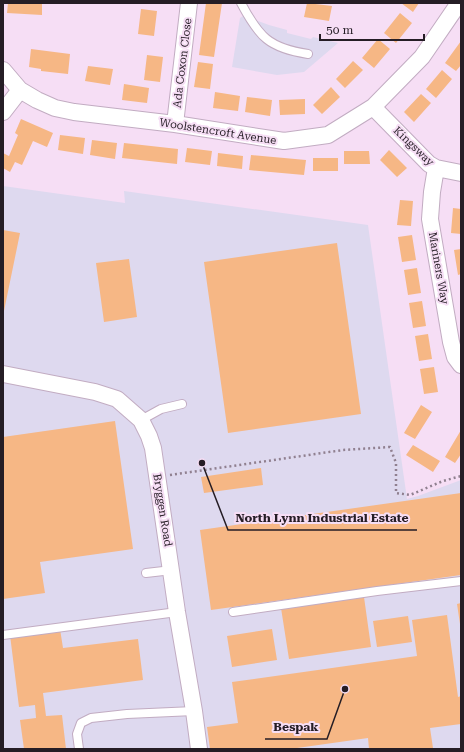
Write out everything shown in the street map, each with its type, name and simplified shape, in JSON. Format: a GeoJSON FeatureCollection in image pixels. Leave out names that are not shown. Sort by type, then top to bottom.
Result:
{"type":"FeatureCollection","features":[{"type":"Feature","properties":{"kind":"street","name":"Ada Coxon Close"},"geometry":{"type":"LineString","coordinates":[[175,124],[189,3]]}},
{"type":"Feature","properties":{"kind":"street","name":"Woolstencroft Avenue"},"geometry":{"type":"LineString","coordinates":[[3,70],[20,90],[55,108],[74,112],[175,124],[284,142],[328,135],[373,106],[422,58],[459,3]]}},
{"type":"Feature","properties":{"kind":"street"},"geometry":{"type":"LineString","coordinates":[[3,112],[20,90]]}},
{"type":"Feature","properties":{"kind":"street","name":"Kingsway"},"geometry":{"type":"LineString","coordinates":[[373,106],[429,164],[436,168],[461,173]]}},
{"type":"Feature","properties":{"kind":"street","name":"Mariners Way"},"geometry":{"type":"LineString","coordinates":[[436,168],[430,218],[451,342],[456,357],[461,365]]}},
{"type":"Feature","properties":{"kind":"street","name":"Bryggen Road"},"geometry":{"type":"LineString","coordinates":[[3,374],[95,392],[117,399],[141,420],[153,448],[199,749]]}},
{"type":"Feature","properties":{"kind":"lane"},"geometry":{"type":"LineString","coordinates":[[241,3],[255,27],[270,42],[290,52],[308,54]]}},
{"type":"Feature","properties":{"kind":"lane"},"geometry":{"type":"LineString","coordinates":[[141,420],[161,409],[182,404]]}},
{"type":"Feature","properties":{"kind":"lane"},"geometry":{"type":"LineString","coordinates":[[146,573],[172,570]]}},
{"type":"Feature","properties":{"kind":"lane"},"geometry":{"type":"LineString","coordinates":[[233,612],[377,591],[461,581]]}},
{"type":"Feature","properties":{"kind":"lane"},"geometry":{"type":"LineString","coordinates":[[3,635],[177,612]]}},
{"type":"Feature","properties":{"kind":"lane"},"geometry":{"type":"LineString","coordinates":[[79,749],[77,734],[81,723],[91,718],[127,714],[194,711]]}},
{"type":"Feature","properties":{"kind":"path"},"geometry":{"type":"LineString","coordinates":[[158,477],[343,450],[390,447],[396,463],[396,493],[410,495],[461,476]]}},
{"type":"Feature","properties":{"kind":"shaded area"},"geometry":{"type":"Polygon","coordinates":[[[246,14],[253,19],[287,30],[287,33],[311,39],[313,37],[338,43],[304,72],[277,75],[232,67],[240,18],[246,14]]]}},
{"type":"Feature","properties":{"kind":"shaded area"},"geometry":{"type":"Polygon","coordinates":[[[3,186],[125,203],[124,191],[368,225],[407,499],[461,480],[461,749],[3,749],[3,186]]]}},
{"type":"Feature","properties":{"kind":"building"},"geometry":{"type":"Polygon","coordinates":[[[8,3],[42,3],[42,15],[7,13],[8,3]]]}},
{"type":"Feature","properties":{"kind":"building"},"geometry":{"type":"Polygon","coordinates":[[[206,3],[222,3],[214,57],[199,55],[206,3]]]}},
{"type":"Feature","properties":{"kind":"building"},"geometry":{"type":"Polygon","coordinates":[[[307,3],[332,6],[329,21],[304,17],[307,3]]]}},
{"type":"Feature","properties":{"kind":"building"},"geometry":{"type":"Polygon","coordinates":[[[401,3],[419,3],[413,12],[401,3]]]}},
{"type":"Feature","properties":{"kind":"building"},"geometry":{"type":"Polygon","coordinates":[[[141,9],[157,11],[154,36],[138,34],[141,9]]]}},
{"type":"Feature","properties":{"kind":"building"},"geometry":{"type":"Polygon","coordinates":[[[400,13],[412,23],[396,43],[384,33],[400,13]]]}},
{"type":"Feature","properties":{"kind":"building"},"geometry":{"type":"Polygon","coordinates":[[[378,39],[390,49],[374,68],[362,58],[378,39]]]}},
{"type":"Feature","properties":{"kind":"building"},"geometry":{"type":"Polygon","coordinates":[[[461,41],[461,65],[456,71],[445,63],[461,41]]]}},
{"type":"Feature","properties":{"kind":"building"},"geometry":{"type":"Polygon","coordinates":[[[31,49],[70,54],[68,74],[41,71],[41,69],[29,67],[31,49]]]}},
{"type":"Feature","properties":{"kind":"building"},"geometry":{"type":"Polygon","coordinates":[[[147,55],[163,57],[160,82],[144,80],[147,55]]]}},
{"type":"Feature","properties":{"kind":"building"},"geometry":{"type":"Polygon","coordinates":[[[353,61],[363,70],[345,88],[336,79],[353,61]]]}},
{"type":"Feature","properties":{"kind":"building"},"geometry":{"type":"Polygon","coordinates":[[[198,62],[213,64],[210,89],[194,87],[198,62]]]}},
{"type":"Feature","properties":{"kind":"building"},"geometry":{"type":"Polygon","coordinates":[[[88,66],[113,69],[110,85],[85,81],[88,66]]]}},
{"type":"Feature","properties":{"kind":"building"},"geometry":{"type":"Polygon","coordinates":[[[442,70],[452,79],[436,98],[426,89],[442,70]]]}},
{"type":"Feature","properties":{"kind":"building"},"geometry":{"type":"Polygon","coordinates":[[[124,84],[149,88],[147,103],[122,100],[124,84]]]}},
{"type":"Feature","properties":{"kind":"building"},"geometry":{"type":"Polygon","coordinates":[[[331,87],[340,97],[322,114],[313,105],[331,87]]]}},
{"type":"Feature","properties":{"kind":"building"},"geometry":{"type":"Polygon","coordinates":[[[215,92],[240,96],[238,111],[213,108],[215,92]]]}},
{"type":"Feature","properties":{"kind":"building"},"geometry":{"type":"Polygon","coordinates":[[[421,94],[431,103],[414,122],[404,112],[421,94]]]}},
{"type":"Feature","properties":{"kind":"building"},"geometry":{"type":"Polygon","coordinates":[[[247,97],[272,100],[270,116],[245,112],[247,97]]]}},
{"type":"Feature","properties":{"kind":"building"},"geometry":{"type":"Polygon","coordinates":[[[305,99],[305,114],[280,115],[279,100],[305,99]]]}},
{"type":"Feature","properties":{"kind":"building"},"geometry":{"type":"Polygon","coordinates":[[[21,119],[53,133],[47,147],[33,141],[22,165],[15,162],[10,172],[3,168],[3,153],[9,156],[18,135],[15,133],[21,119]]]}},
{"type":"Feature","properties":{"kind":"building"},"geometry":{"type":"Polygon","coordinates":[[[60,135],[85,138],[83,154],[58,150],[60,135]]]}},
{"type":"Feature","properties":{"kind":"building"},"geometry":{"type":"Polygon","coordinates":[[[92,140],[117,143],[115,159],[90,155],[92,140]]]}},
{"type":"Feature","properties":{"kind":"building"},"geometry":{"type":"Polygon","coordinates":[[[124,143],[178,149],[177,164],[122,158],[124,143]]]}},
{"type":"Feature","properties":{"kind":"building"},"geometry":{"type":"Polygon","coordinates":[[[187,148],[212,151],[210,165],[185,162],[187,148]]]}},
{"type":"Feature","properties":{"kind":"building"},"geometry":{"type":"Polygon","coordinates":[[[389,150],[407,168],[397,177],[380,160],[389,150]]]}},
{"type":"Feature","properties":{"kind":"building"},"geometry":{"type":"Polygon","coordinates":[[[344,151],[369,151],[370,164],[344,164],[344,151]]]}},
{"type":"Feature","properties":{"kind":"building"},"geometry":{"type":"Polygon","coordinates":[[[218,153],[243,156],[242,169],[217,166],[218,153]]]}},
{"type":"Feature","properties":{"kind":"building"},"geometry":{"type":"Polygon","coordinates":[[[251,155],[306,160],[304,175],[249,170],[251,155]]]}},
{"type":"Feature","properties":{"kind":"building"},"geometry":{"type":"Polygon","coordinates":[[[313,158],[338,158],[338,171],[313,171],[313,158]]]}},
{"type":"Feature","properties":{"kind":"building"},"geometry":{"type":"Polygon","coordinates":[[[400,200],[413,201],[411,226],[397,225],[400,200]]]}},
{"type":"Feature","properties":{"kind":"building"},"geometry":{"type":"Polygon","coordinates":[[[453,208],[461,209],[461,234],[451,233],[453,208]]]}},
{"type":"Feature","properties":{"kind":"building"},"geometry":{"type":"Polygon","coordinates":[[[3,230],[20,233],[4,311],[3,311],[3,230]]]}},
{"type":"Feature","properties":{"kind":"building"},"geometry":{"type":"Polygon","coordinates":[[[412,235],[416,260],[402,262],[398,237],[412,235]]]}},
{"type":"Feature","properties":{"kind":"building"},"geometry":{"type":"Polygon","coordinates":[[[337,243],[361,414],[228,433],[204,262],[337,243]]]}},
{"type":"Feature","properties":{"kind":"building"},"geometry":{"type":"Polygon","coordinates":[[[461,249],[461,274],[458,275],[454,250],[461,249]]]}},
{"type":"Feature","properties":{"kind":"building"},"geometry":{"type":"Polygon","coordinates":[[[129,259],[137,317],[104,322],[96,263],[129,259]]]}},
{"type":"Feature","properties":{"kind":"building"},"geometry":{"type":"Polygon","coordinates":[[[417,268],[421,293],[408,295],[404,270],[417,268]]]}},
{"type":"Feature","properties":{"kind":"building"},"geometry":{"type":"Polygon","coordinates":[[[422,301],[426,326],[413,328],[409,303],[422,301]]]}},
{"type":"Feature","properties":{"kind":"building"},"geometry":{"type":"Polygon","coordinates":[[[428,334],[432,359],[419,361],[415,336],[428,334]]]}},
{"type":"Feature","properties":{"kind":"building"},"geometry":{"type":"Polygon","coordinates":[[[434,367],[438,392],[424,394],[420,369],[434,367]]]}},
{"type":"Feature","properties":{"kind":"building"},"geometry":{"type":"Polygon","coordinates":[[[421,405],[432,412],[415,439],[404,433],[421,405]]]}},
{"type":"Feature","properties":{"kind":"building"},"geometry":{"type":"Polygon","coordinates":[[[115,421],[133,549],[40,562],[45,593],[3,599],[3,437],[115,421]]]}},
{"type":"Feature","properties":{"kind":"building"},"geometry":{"type":"Polygon","coordinates":[[[461,430],[461,454],[455,463],[445,457],[461,430]]]}},
{"type":"Feature","properties":{"kind":"building"},"geometry":{"type":"Polygon","coordinates":[[[413,445],[440,461],[433,472],[406,455],[413,445]]]}},
{"type":"Feature","properties":{"kind":"building"},"geometry":{"type":"Polygon","coordinates":[[[261,468],[263,485],[204,493],[201,477],[261,468]]]}},
{"type":"Feature","properties":{"kind":"building"},"geometry":{"type":"Polygon","coordinates":[[[461,493],[461,575],[211,610],[200,530],[461,493]]]}},
{"type":"Feature","properties":{"kind":"building"},"geometry":{"type":"Polygon","coordinates":[[[364,597],[371,647],[289,659],[281,608],[364,597]]]}},
{"type":"Feature","properties":{"kind":"building"},"geometry":{"type":"Polygon","coordinates":[[[461,603],[461,624],[460,624],[457,604],[461,603]]]}},
{"type":"Feature","properties":{"kind":"building"},"geometry":{"type":"Polygon","coordinates":[[[447,615],[458,697],[461,696],[461,724],[430,728],[433,748],[369,749],[368,738],[290,749],[210,749],[207,727],[238,723],[232,682],[417,656],[412,620],[447,615]]]}},
{"type":"Feature","properties":{"kind":"building"},"geometry":{"type":"Polygon","coordinates":[[[408,616],[412,642],[377,647],[373,621],[408,616]]]}},
{"type":"Feature","properties":{"kind":"building"},"geometry":{"type":"Polygon","coordinates":[[[60,629],[63,648],[138,639],[143,680],[43,693],[46,716],[62,715],[66,749],[24,749],[20,720],[36,718],[35,705],[19,707],[10,635],[60,629]]]}},
{"type":"Feature","properties":{"kind":"building"},"geometry":{"type":"Polygon","coordinates":[[[272,629],[277,660],[232,667],[227,636],[272,629]]]}},
{"type":"Feature","properties":{"kind":"place","name":"North Lynn Industrial Estate"},"geometry":{"type":"Point","coordinates":[202,463]}},
{"type":"Feature","properties":{"kind":"place","name":"Bespak"},"geometry":{"type":"Point","coordinates":[345,689]}}]}
